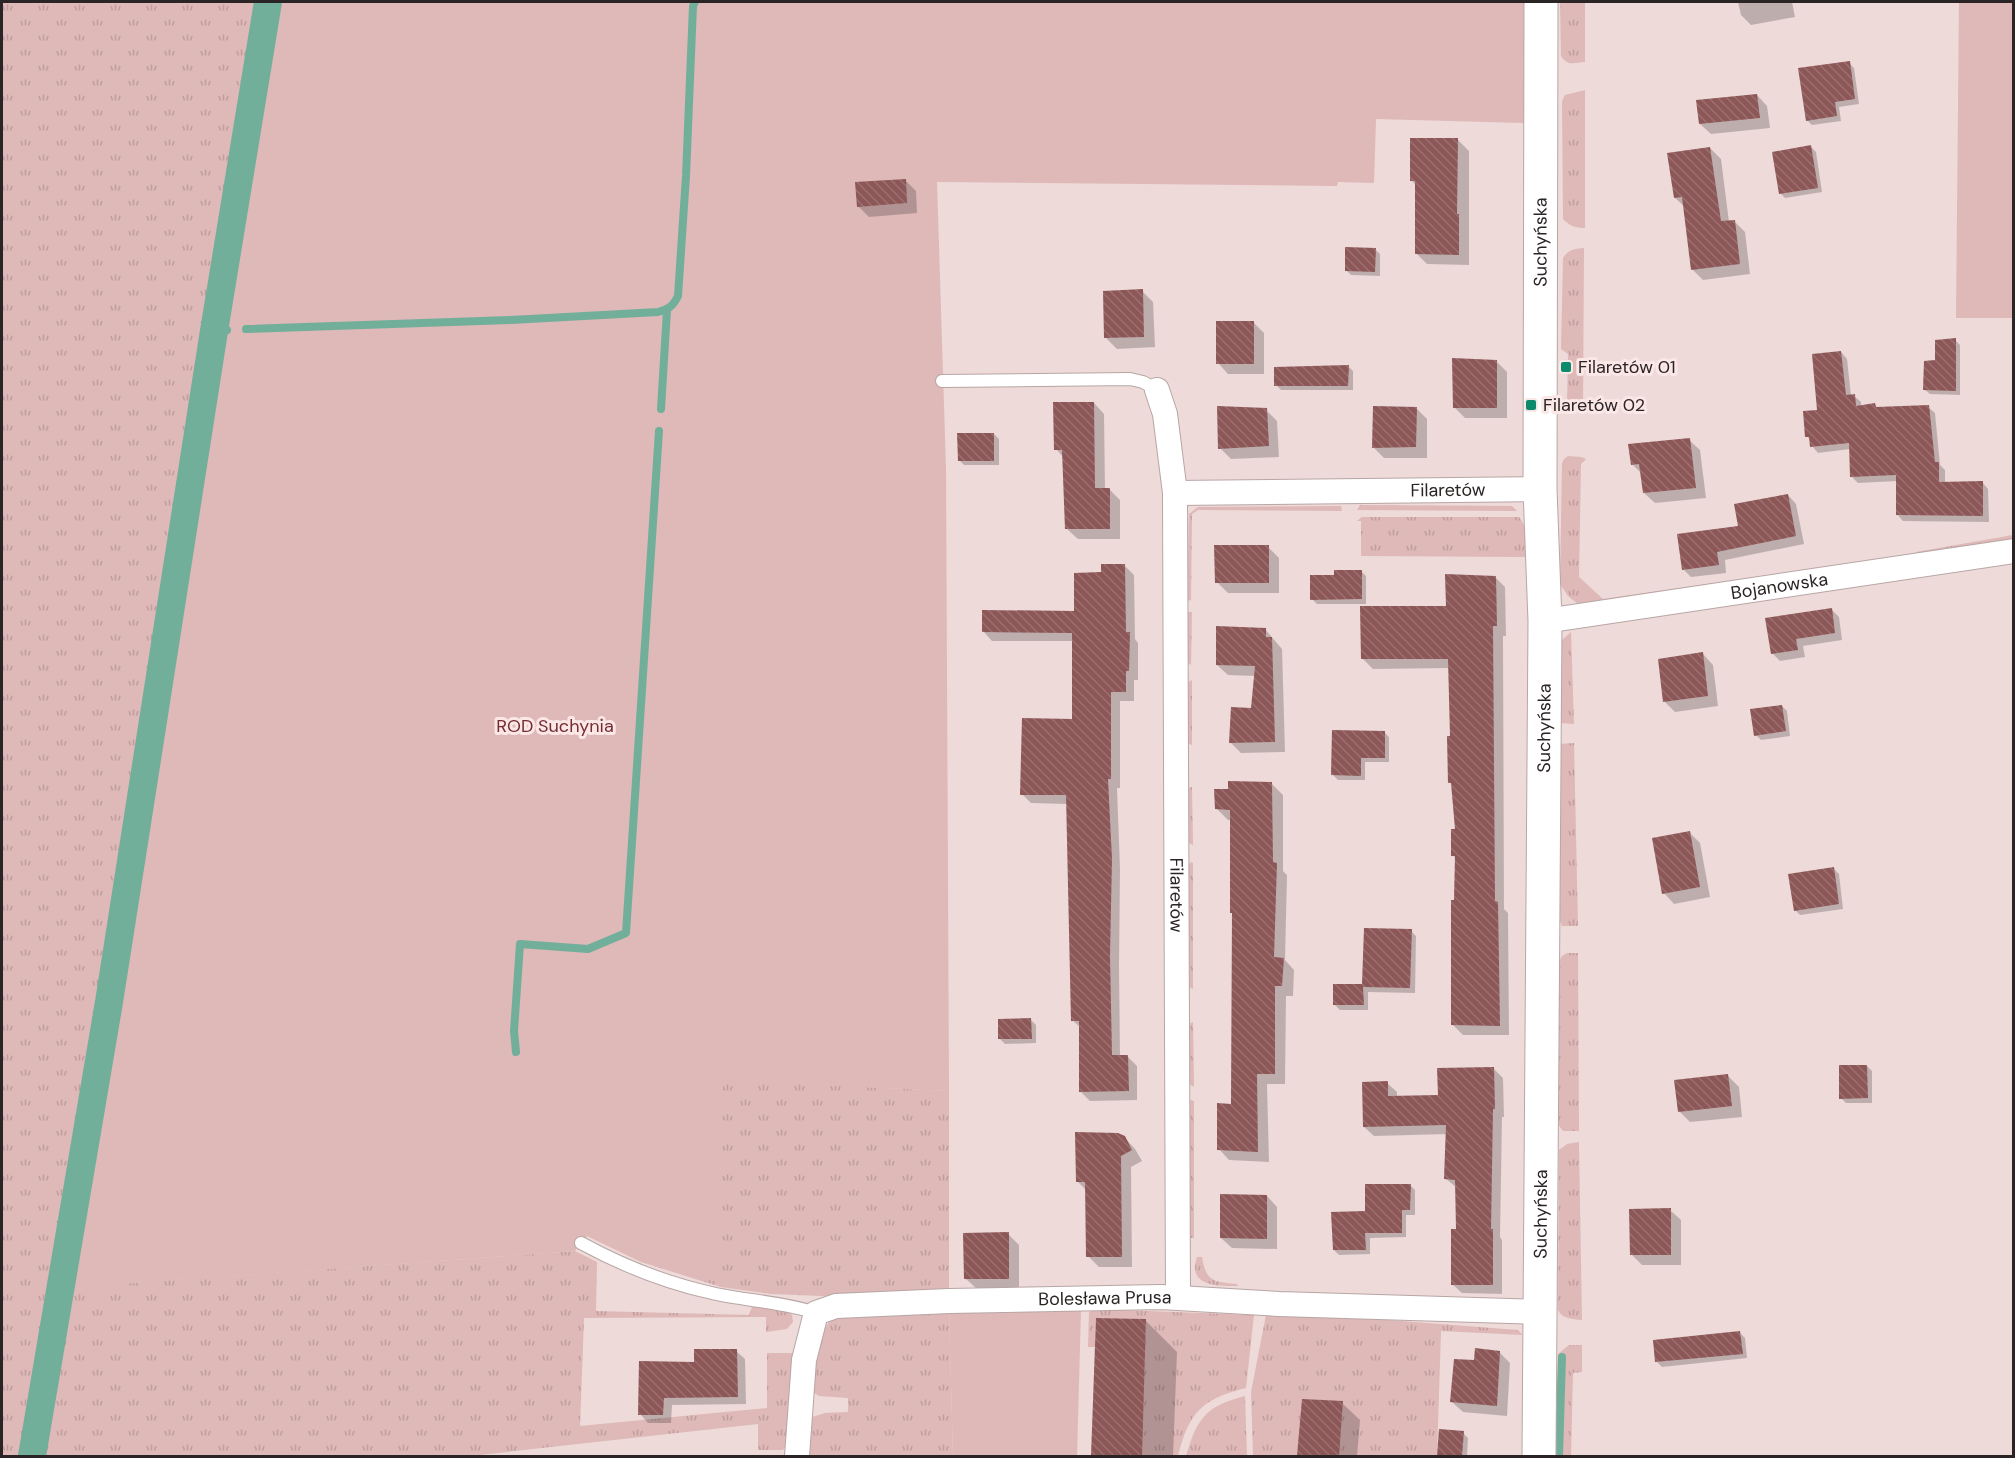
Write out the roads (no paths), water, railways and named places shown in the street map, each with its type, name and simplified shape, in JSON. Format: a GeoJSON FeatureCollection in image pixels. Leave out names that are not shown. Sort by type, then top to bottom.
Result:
{"type":"FeatureCollection","features":[{"type":"Feature","properties":{"kind":"street","name":"Suchyńska"},"geometry":{"type":"LineString","coordinates":[[1539,1456],[1545,621],[1540,489],[1541,2]]}},
{"type":"Feature","properties":{"kind":"street","name":"Filaretów"},"geometry":{"type":"LineString","coordinates":[[1157,390],[1165,414],[1175,493],[1178,1297]]}},
{"type":"Feature","properties":{"kind":"street","name":"Filaretów"},"geometry":{"type":"LineString","coordinates":[[1175,493],[1540,489]]}},
{"type":"Feature","properties":{"kind":"street","name":"Bojanowska"},"geometry":{"type":"LineString","coordinates":[[1545,621],[2013,551]]}},
{"type":"Feature","properties":{"kind":"street","name":"Bolesława Prusa"},"geometry":{"type":"LineString","coordinates":[[816,1313],[837,1306],[1178,1297],[1279,1304],[1540,1311]]}},
{"type":"Feature","properties":{"kind":"street"},"geometry":{"type":"LineString","coordinates":[[797,1456],[804,1360],[816,1313]]}},
{"type":"Feature","properties":{"kind":"lane"},"geometry":{"type":"LineString","coordinates":[[942,381],[1130,379],[1143,382],[1157,390]]}},
{"type":"Feature","properties":{"kind":"lane"},"geometry":{"type":"LineString","coordinates":[[581,1243],[604,1256],[643,1272],[715,1294],[797,1307],[816,1313]]}},
{"type":"Feature","properties":{"kind":"waterway"},"geometry":{"type":"LineString","coordinates":[[32,1456],[109,1002],[268,2]]}},
{"type":"Feature","properties":{"kind":"waterway"},"geometry":{"type":"LineString","coordinates":[[246,329],[511,320],[658,312],[670,307],[678,296],[695,2]]}},
{"type":"Feature","properties":{"kind":"waterway"},"geometry":{"type":"LineString","coordinates":[[661,409],[667,310]]}},
{"type":"Feature","properties":{"kind":"waterway"},"geometry":{"type":"LineString","coordinates":[[214,331],[227,330]]}},
{"type":"Feature","properties":{"kind":"waterway"},"geometry":{"type":"LineString","coordinates":[[516,1052],[514,1031],[520,944],[588,949],[626,933],[659,431]]}},
{"type":"Feature","properties":{"kind":"waterway"},"geometry":{"type":"LineString","coordinates":[[1559,1456],[1562,1357]]}},
{"type":"Feature","properties":{"kind":"place","name":"Filaretów 01"},"geometry":{"type":"Point","coordinates":[1566,367]}},
{"type":"Feature","properties":{"kind":"place","name":"Filaretów 02"},"geometry":{"type":"Point","coordinates":[1531,405]}},
{"type":"Feature","properties":{"kind":"park label","name":"ROD Suchynia"},"geometry":{"type":"Point","coordinates":[555,726]}}]}
